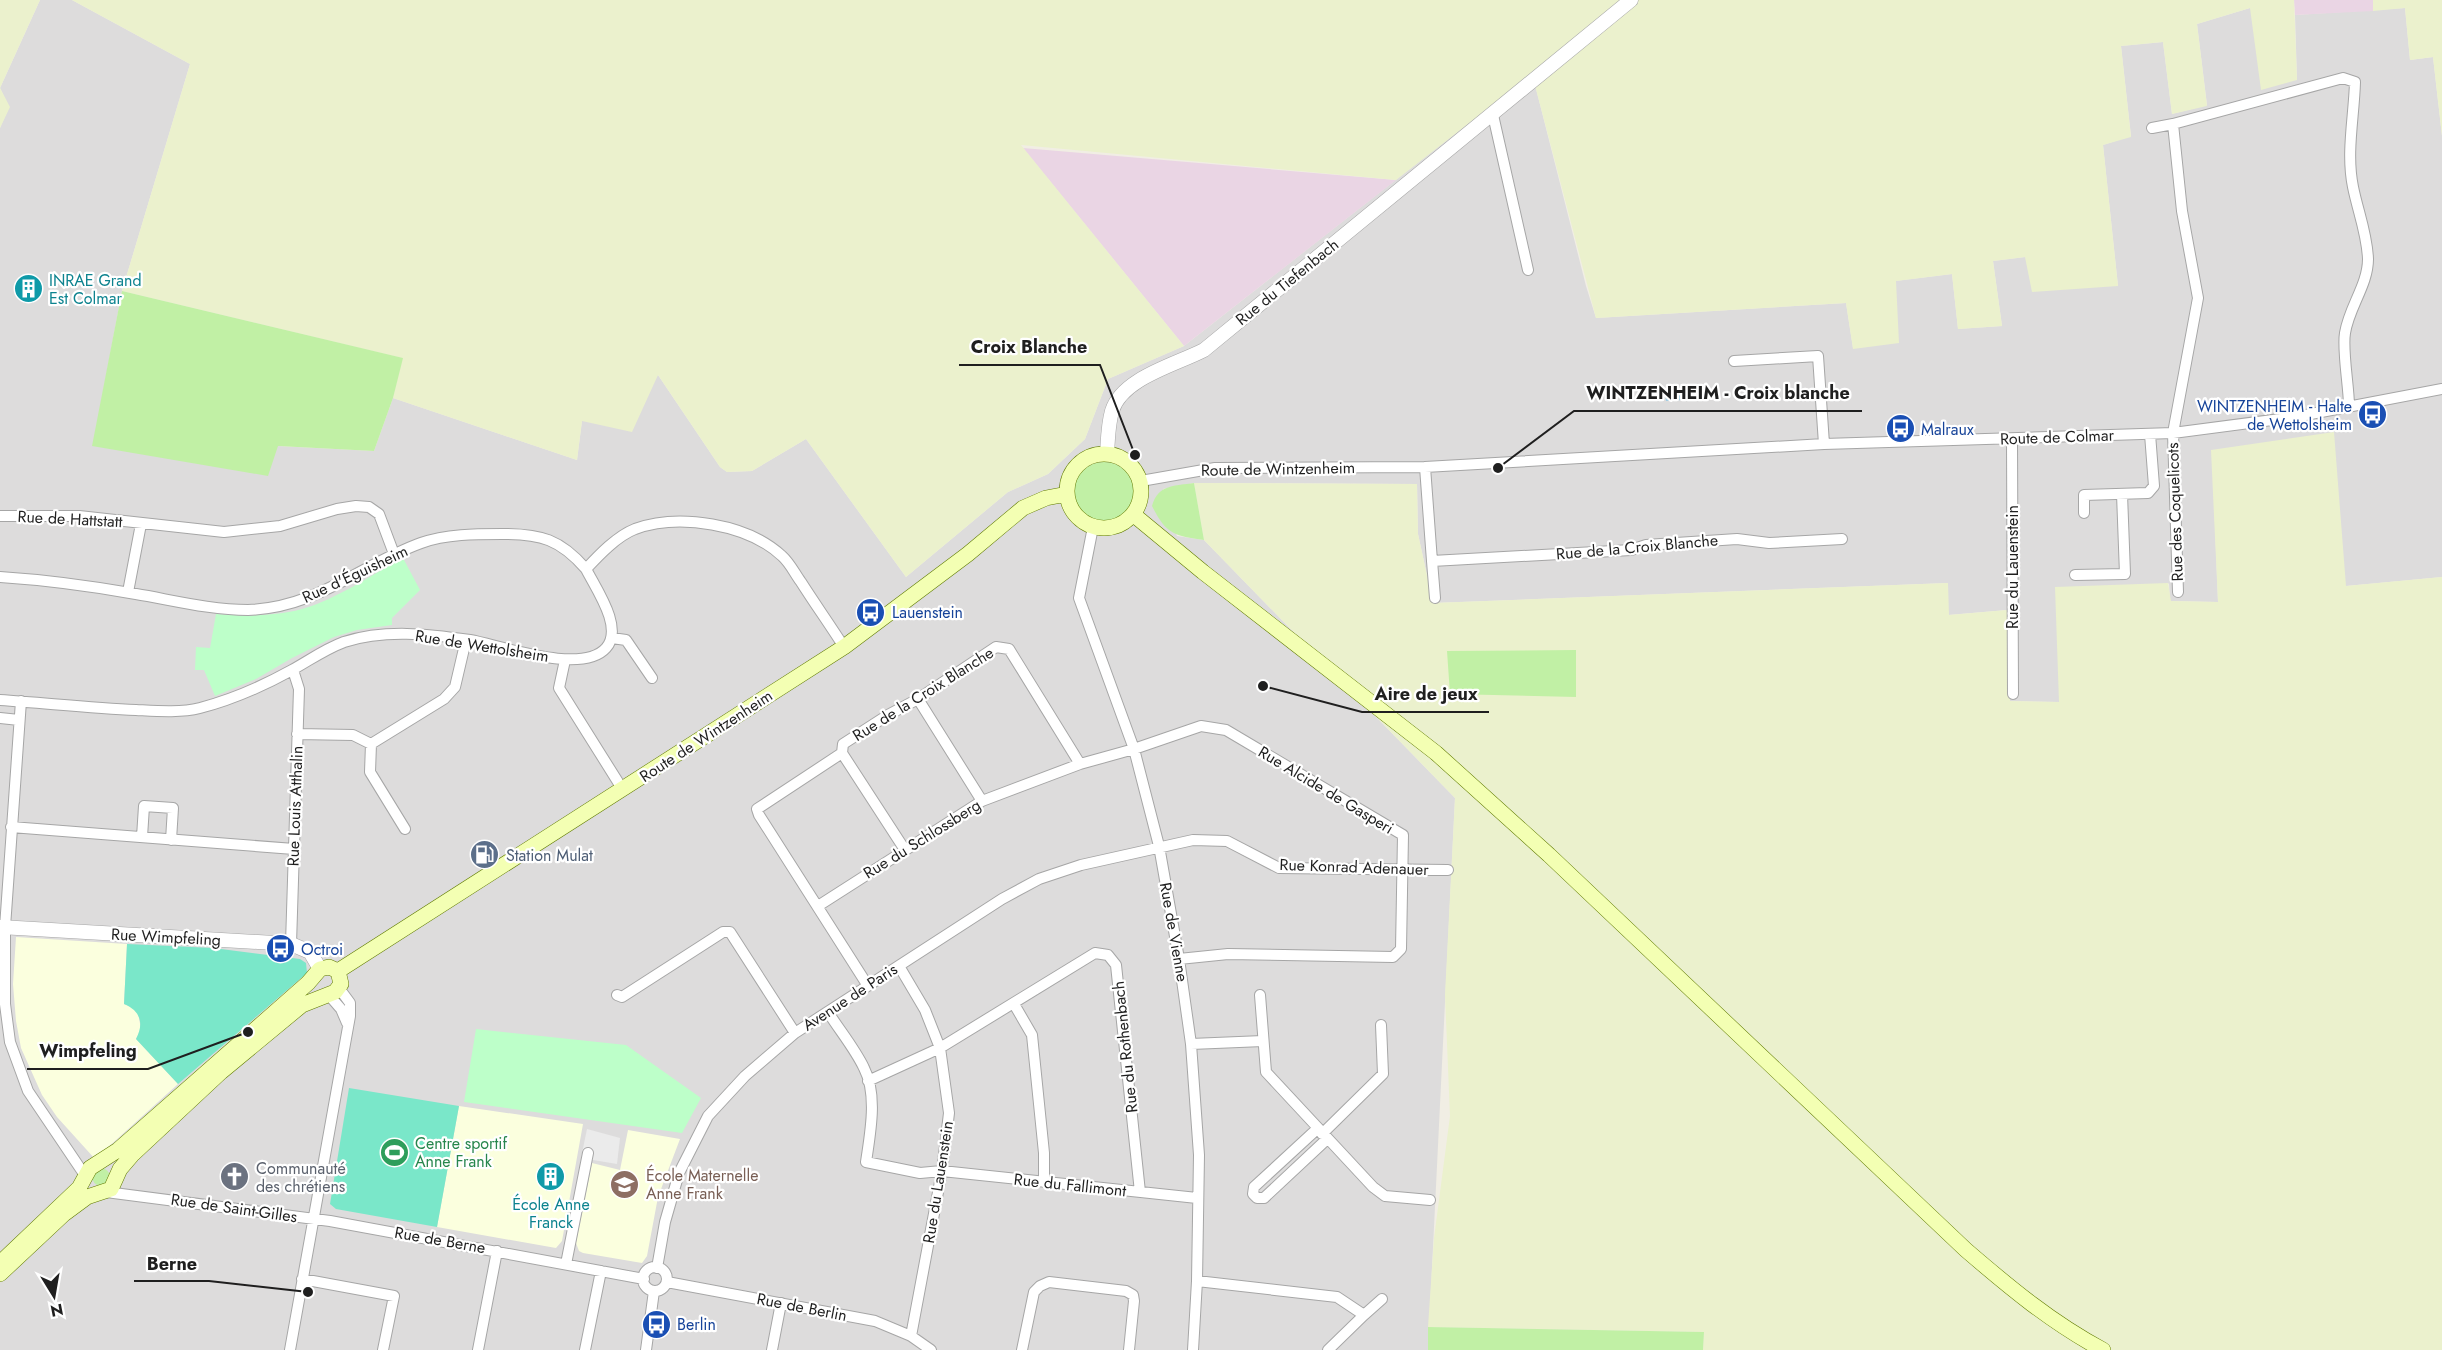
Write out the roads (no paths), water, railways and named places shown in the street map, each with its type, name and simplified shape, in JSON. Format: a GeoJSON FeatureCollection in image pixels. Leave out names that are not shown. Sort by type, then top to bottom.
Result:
{"type":"FeatureCollection","features":[{"type":"Feature","properties":{"kind":"main road"},"geometry":{"type":"LineString","coordinates":[[1107,454],[1124,459],[1134,468],[1141,481],[1141,500],[1134,515],[1122,525],[1108,529],[1093,527],[1079,519],[1070,507],[1067,494],[1070,476],[1080,463],[1092,455],[1107,454]]}},
{"type":"Feature","properties":{"kind":"main road","name":"Route de Wintzenheim"},"geometry":{"type":"LineString","coordinates":[[338,971],[844,647],[968,554],[1023,508],[1046,498],[1067,494]]}},
{"type":"Feature","properties":{"kind":"main road"},"geometry":{"type":"LineString","coordinates":[[1134,515],[1203,572],[1436,753],[1549,855],[1966,1250],[2031,1304],[2103,1350]]}},
{"type":"Feature","properties":{"kind":"main road"},"geometry":{"type":"LineString","coordinates":[[0,1263],[79,1188],[90,1168],[118,1150],[308,983],[318,971],[329,967],[338,971],[342,980],[334,991],[302,1005],[221,1072],[132,1155],[116,1176],[114,1186],[87,1197],[64,1214],[0,1274]]}},
{"type":"Feature","properties":{"kind":"main road"},"geometry":{"type":"LineString","coordinates":[[318,971],[314,977],[315,987],[323,994],[334,991]]}},
{"type":"Feature","properties":{"kind":"main road"},"geometry":{"type":"LineString","coordinates":[[98,1163],[108,1164],[116,1176]]}},
{"type":"Feature","properties":{"kind":"main road"},"geometry":{"type":"LineString","coordinates":[[86,1177],[92,1190],[104,1192]]}},
{"type":"Feature","properties":{"kind":"street","name":"Rue du Tiefenbach"},"geometry":{"type":"LineString","coordinates":[[1107,454],[1112,409],[1124,391],[1143,378],[1204,350],[1631,0]]}},
{"type":"Feature","properties":{"kind":"street"},"geometry":{"type":"LineString","coordinates":[[2152,128],[2343,78],[2355,82],[2349,153],[2353,187],[2366,237],[2368,262],[2362,289],[2345,333],[2349,406]]}},
{"type":"Feature","properties":{"kind":"street"},"geometry":{"type":"LineString","coordinates":[[1493,115],[1528,270]]}},
{"type":"Feature","properties":{"kind":"street","name":"Rue des Coquelicots"},"geometry":{"type":"LineString","coordinates":[[2173,124],[2182,212],[2198,298],[2173,433],[2178,592]]}},
{"type":"Feature","properties":{"kind":"street"},"geometry":{"type":"LineString","coordinates":[[1734,361],[1818,356],[1824,444]]}},
{"type":"Feature","properties":{"kind":"street","name":"Route de Colmar"},"geometry":{"type":"LineString","coordinates":[[1421,467],[1824,444],[2173,433],[2295,417],[2442,389]]}},
{"type":"Feature","properties":{"kind":"street"},"geometry":{"type":"LineString","coordinates":[[2084,513],[2084,495],[2148,493],[2154,486],[2150,434]]}},
{"type":"Feature","properties":{"kind":"street","name":"Rue du Lauenstein"},"geometry":{"type":"LineString","coordinates":[[2012,439],[2013,694]]}},
{"type":"Feature","properties":{"kind":"street"},"geometry":{"type":"LineString","coordinates":[[1421,467],[1436,598]]}},
{"type":"Feature","properties":{"kind":"street","name":"Route de Wintzenheim"},"geometry":{"type":"LineString","coordinates":[[1141,481],[1215,468],[1421,467]]}},
{"type":"Feature","properties":{"kind":"street"},"geometry":{"type":"LineString","coordinates":[[2075,575],[2125,574],[2122,494]]}},
{"type":"Feature","properties":{"kind":"street","name":"Rue de Hattstatt"},"geometry":{"type":"LineString","coordinates":[[0,516],[80,516],[224,532],[280,526],[337,508],[369,507],[379,514],[393,554]]}},
{"type":"Feature","properties":{"kind":"street"},"geometry":{"type":"LineString","coordinates":[[652,678],[626,640],[612,638],[613,625],[586,569],[633,529],[656,523],[685,522],[718,526],[755,537],[784,557],[844,647]]}},
{"type":"Feature","properties":{"kind":"street","name":"Rue de Hattstatt"},"geometry":{"type":"LineString","coordinates":[[128,592],[141,524]]}},
{"type":"Feature","properties":{"kind":"street","name":"Rue de Vienne"},"geometry":{"type":"LineString","coordinates":[[1093,527],[1079,598],[1134,749],[1159,846],[1191,1044],[1199,1155],[1197,1281],[1193,1350]]}},
{"type":"Feature","properties":{"kind":"street","name":"Rue d'Éguisheim"},"geometry":{"type":"LineString","coordinates":[[0,577],[78,584],[223,608],[249,610],[312,598],[393,554],[424,542],[474,534],[538,536],[571,552],[586,569]]}},
{"type":"Feature","properties":{"kind":"street","name":"Rue de la Croix Blanche"},"geometry":{"type":"LineString","coordinates":[[1432,561],[1631,550],[1646,545],[1737,539],[1769,543],[1842,539]]}},
{"type":"Feature","properties":{"kind":"street","name":"Rue de Wettolsheim"},"geometry":{"type":"LineString","coordinates":[[0,700],[157,711],[198,709],[249,691],[293,670],[316,654],[345,642],[381,634],[412,633],[466,640],[565,660],[590,657],[606,649],[612,638]]}},
{"type":"Feature","properties":{"kind":"street"},"geometry":{"type":"LineString","coordinates":[[371,744],[444,699],[455,687],[466,640]]}},
{"type":"Feature","properties":{"kind":"street","name":"Rue de la Croix Blanche"},"geometry":{"type":"LineString","coordinates":[[868,986],[757,809],[842,753],[843,744],[918,699],[996,647],[1009,649],[1080,764]]}},
{"type":"Feature","properties":{"kind":"street"},"geometry":{"type":"LineString","coordinates":[[565,660],[559,688],[623,790]]}},
{"type":"Feature","properties":{"kind":"street","name":"Rue Louis Atthalin"},"geometry":{"type":"LineString","coordinates":[[291,944],[299,689],[293,670]]}},
{"type":"Feature","properties":{"kind":"street"},"geometry":{"type":"LineString","coordinates":[[918,699],[982,801]]}},
{"type":"Feature","properties":{"kind":"street"},"geometry":{"type":"LineString","coordinates":[[21,701],[6,813],[11,827],[2,927],[4,1004],[10,1042],[28,1090],[39,1110],[68,1148],[86,1177]]}},
{"type":"Feature","properties":{"kind":"street"},"geometry":{"type":"LineString","coordinates":[[0,718],[19,720]]}},
{"type":"Feature","properties":{"kind":"street","name":"Rue Alcide de Gasperi"},"geometry":{"type":"LineString","coordinates":[[1134,749],[1201,726],[1226,730],[1403,835],[1401,949],[1393,957],[1228,954],[1179,959]]}},
{"type":"Feature","properties":{"kind":"street"},"geometry":{"type":"LineString","coordinates":[[297,734],[353,735],[371,744]]}},
{"type":"Feature","properties":{"kind":"street"},"geometry":{"type":"LineString","coordinates":[[371,744],[370,772],[405,829]]}},
{"type":"Feature","properties":{"kind":"street","name":"Rue du Schlossberg"},"geometry":{"type":"LineString","coordinates":[[818,906],[982,801],[1080,764],[1134,749]]}},
{"type":"Feature","properties":{"kind":"street"},"geometry":{"type":"LineString","coordinates":[[842,753],[904,850]]}},
{"type":"Feature","properties":{"kind":"street"},"geometry":{"type":"LineString","coordinates":[[142,837],[144,806],[173,808],[171,840]]}},
{"type":"Feature","properties":{"kind":"street"},"geometry":{"type":"LineString","coordinates":[[11,827],[294,849]]}},
{"type":"Feature","properties":{"kind":"street","name":"Rue Konrad Adenauer"},"geometry":{"type":"LineString","coordinates":[[1159,846],[1194,840],[1227,841],[1279,868],[1448,870]]}},
{"type":"Feature","properties":{"kind":"street","name":"Avenue de Paris"},"geometry":{"type":"LineString","coordinates":[[657,1268],[665,1222],[679,1173],[708,1116],[744,1076],[795,1033],[1002,899],[1039,879],[1081,865],[1159,846]]}},
{"type":"Feature","properties":{"kind":"street","name":"Rue Wimpfeling"},"geometry":{"type":"LineString","coordinates":[[2,927],[291,944]]}},
{"type":"Feature","properties":{"kind":"street"},"geometry":{"type":"LineString","coordinates":[[617,995],[622,997],[723,932],[730,932],[795,1033]]}},
{"type":"Feature","properties":{"kind":"street"},"geometry":{"type":"LineString","coordinates":[[291,944],[310,952],[318,971]]}},
{"type":"Feature","properties":{"kind":"street","name":"Rue du Rothenbach"},"geometry":{"type":"LineString","coordinates":[[868,1081],[940,1048],[1095,953],[1108,955],[1116,965],[1140,1192]]}},
{"type":"Feature","properties":{"kind":"street","name":"Rue du Lauenstein"},"geometry":{"type":"LineString","coordinates":[[900,966],[925,1010],[940,1048],[949,1113],[942,1171],[911,1336]]}},
{"type":"Feature","properties":{"kind":"street"},"geometry":{"type":"LineString","coordinates":[[290,1350],[348,1026],[350,1004],[334,991]]}},
{"type":"Feature","properties":{"kind":"street"},"geometry":{"type":"LineString","coordinates":[[1260,995],[1266,1072],[1373,1187],[1385,1196],[1430,1200]]}},
{"type":"Feature","properties":{"kind":"street"},"geometry":{"type":"LineString","coordinates":[[1014,1004],[1032,1035],[1044,1153],[1044,1182]]}},
{"type":"Feature","properties":{"kind":"street"},"geometry":{"type":"LineString","coordinates":[[828,1012],[865,1069],[868,1081]]}},
{"type":"Feature","properties":{"kind":"street"},"geometry":{"type":"LineString","coordinates":[[1322,1134],[1254,1187],[1253,1194],[1257,1198],[1264,1198],[1322,1134],[1383,1074],[1381,1025]]}},
{"type":"Feature","properties":{"kind":"street"},"geometry":{"type":"LineString","coordinates":[[1191,1044],[1263,1041]]}},
{"type":"Feature","properties":{"kind":"street","name":"Rue du Fallimont"},"geometry":{"type":"LineString","coordinates":[[868,1081],[873,1120],[866,1162],[920,1173],[942,1171],[1197,1198]]}},
{"type":"Feature","properties":{"kind":"street"},"geometry":{"type":"LineString","coordinates":[[68,1148],[81,1158],[98,1163]]}},
{"type":"Feature","properties":{"kind":"street"},"geometry":{"type":"LineString","coordinates":[[566,1264],[588,1153]]}},
{"type":"Feature","properties":{"kind":"street","name":"Rue de Saint-Gilles"},"geometry":{"type":"LineString","coordinates":[[116,1176],[137,1191],[155,1197]]}},
{"type":"Feature","properties":{"kind":"street","name":"Rue de Saint-Gilles"},"geometry":{"type":"LineString","coordinates":[[104,1192],[313,1219]]}},
{"type":"Feature","properties":{"kind":"street","name":"Rue de Berne"},"geometry":{"type":"LineString","coordinates":[[313,1219],[644,1279]]}},
{"type":"Feature","properties":{"kind":"street"},"geometry":{"type":"LineString","coordinates":[[478,1350],[497,1251]]}},
{"type":"Feature","properties":{"kind":"street"},"geometry":{"type":"LineString","coordinates":[[657,1268],[664,1272],[667,1282],[664,1288],[654,1291],[647,1288],[644,1279],[647,1271],[657,1268]]}},
{"type":"Feature","properties":{"kind":"street"},"geometry":{"type":"LineString","coordinates":[[585,1350],[601,1271]]}},
{"type":"Feature","properties":{"kind":"street"},"geometry":{"type":"LineString","coordinates":[[302,1279],[394,1296],[383,1350]]}},
{"type":"Feature","properties":{"kind":"street"},"geometry":{"type":"LineString","coordinates":[[1197,1281],[1337,1297],[1364,1315]]}},
{"type":"Feature","properties":{"kind":"street","name":"Rue de Berlin"},"geometry":{"type":"LineString","coordinates":[[667,1282],[875,1321],[911,1336],[931,1350]]}},
{"type":"Feature","properties":{"kind":"street"},"geometry":{"type":"LineString","coordinates":[[1022,1350],[1034,1292],[1049,1282],[1126,1291],[1133,1295],[1129,1350]]}},
{"type":"Feature","properties":{"kind":"street"},"geometry":{"type":"LineString","coordinates":[[646,1350],[654,1291]]}},
{"type":"Feature","properties":{"kind":"street"},"geometry":{"type":"LineString","coordinates":[[1328,1350],[1382,1299]]}},
{"type":"Feature","properties":{"kind":"street"},"geometry":{"type":"LineString","coordinates":[[772,1350],[781,1303]]}},
{"type":"Feature","properties":{"kind":"water"},"geometry":{"type":"Polygon","coordinates":[[[1682,391],[1682,400],[1666,401],[1665,392],[1682,391]]]}},
{"type":"Feature","properties":{"kind":"place","name":"INRAE Grand Est Colmar"},"geometry":{"type":"Point","coordinates":[28,289]}},
{"type":"Feature","properties":{"kind":"place","name":"WINTZENHEIM - Halte de Wettolsheim"},"geometry":{"type":"Point","coordinates":[2373,415]}},
{"type":"Feature","properties":{"kind":"place","name":"Malraux"},"geometry":{"type":"Point","coordinates":[1900,429]}},
{"type":"Feature","properties":{"kind":"place","name":"Croix Blanche"},"geometry":{"type":"Point","coordinates":[1135,455]}},
{"type":"Feature","properties":{"kind":"place","name":"WINTZENHEIM - Croix blanche"},"geometry":{"type":"Point","coordinates":[1498,468]}},
{"type":"Feature","properties":{"kind":"place","name":"Lauenstein"},"geometry":{"type":"Point","coordinates":[871,612]}},
{"type":"Feature","properties":{"kind":"place","name":"Aire de jeux"},"geometry":{"type":"Point","coordinates":[1263,686]}},
{"type":"Feature","properties":{"kind":"place","name":"Station Mulat"},"geometry":{"type":"Point","coordinates":[485,855]}},
{"type":"Feature","properties":{"kind":"place","name":"Octroi"},"geometry":{"type":"Point","coordinates":[280,949]}},
{"type":"Feature","properties":{"kind":"place","name":"Wimpfeling"},"geometry":{"type":"Point","coordinates":[248,1032]}},
{"type":"Feature","properties":{"kind":"place","name":"Centre sportif Anne Frank"},"geometry":{"type":"Point","coordinates":[394,1152]}},
{"type":"Feature","properties":{"kind":"place","name":"École Anne Franck"},"geometry":{"type":"Point","coordinates":[551,1176]}},
{"type":"Feature","properties":{"kind":"place","name":"Communauté des chrétiens"},"geometry":{"type":"Point","coordinates":[235,1177]}},
{"type":"Feature","properties":{"kind":"place","name":"École Maternelle Anne Frank"},"geometry":{"type":"Point","coordinates":[625,1184]}},
{"type":"Feature","properties":{"kind":"place","name":"Berne"},"geometry":{"type":"Point","coordinates":[308,1292]}},
{"type":"Feature","properties":{"kind":"place","name":"Berlin"},"geometry":{"type":"Point","coordinates":[656,1324]}}]}
